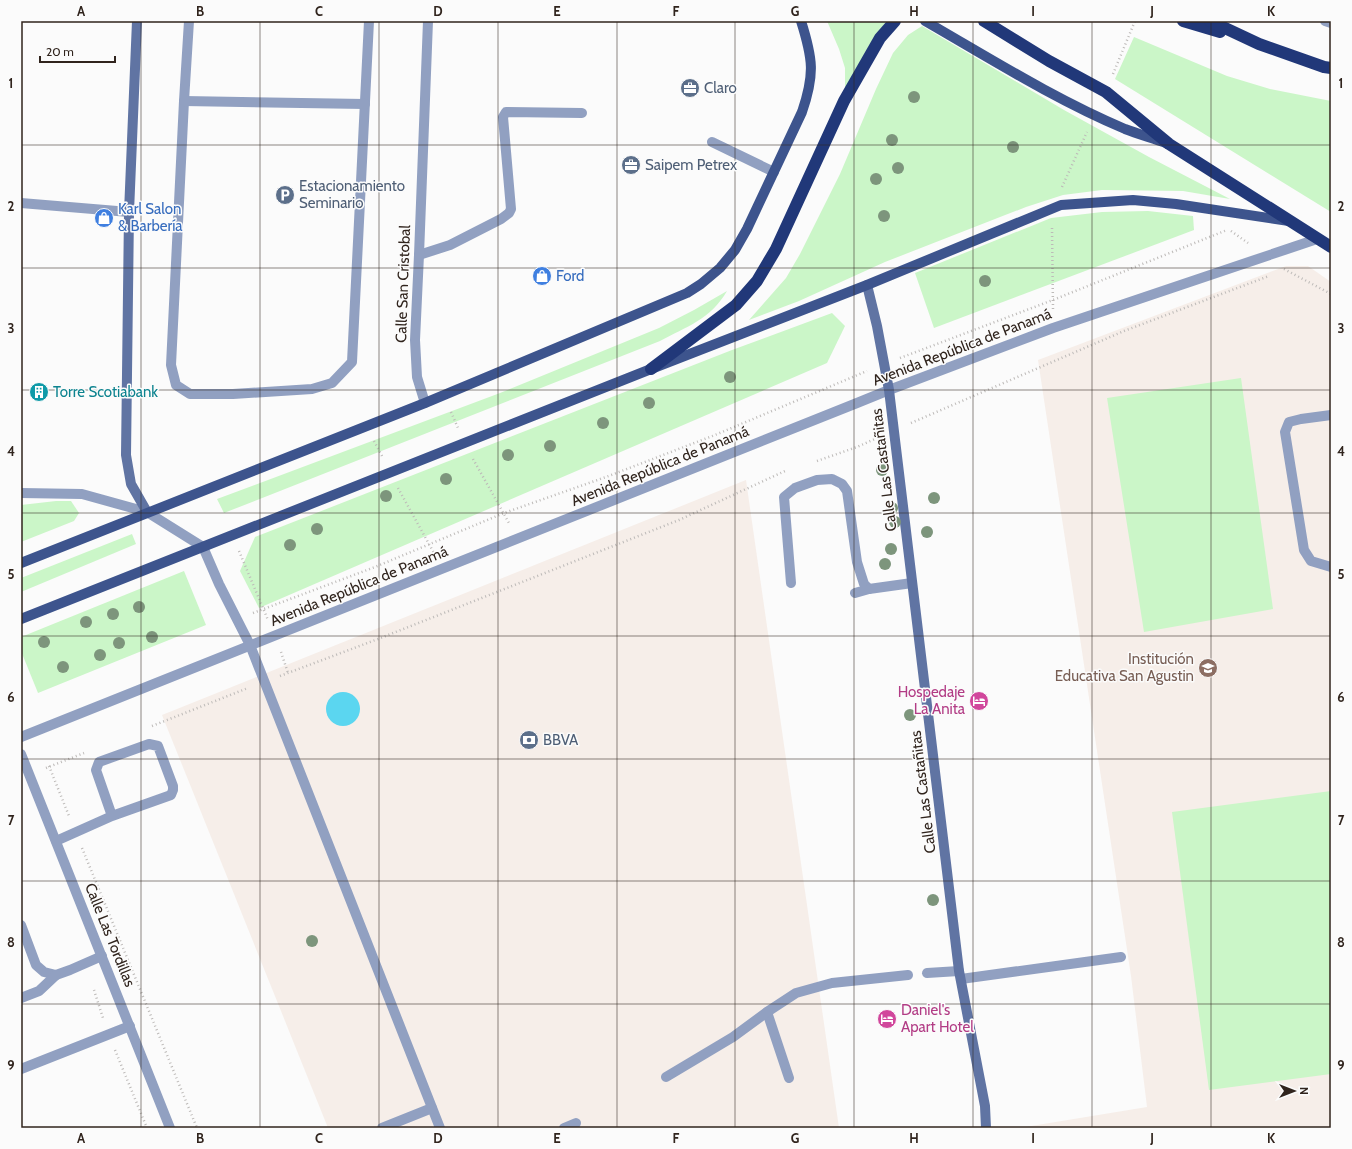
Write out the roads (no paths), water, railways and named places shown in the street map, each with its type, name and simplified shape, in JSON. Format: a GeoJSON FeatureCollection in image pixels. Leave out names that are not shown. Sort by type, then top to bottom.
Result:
{"type":"FeatureCollection","features":[{"type":"Feature","properties":{"kind":"highway"},"geometry":{"type":"LineString","coordinates":[[651,369],[736,305],[756,281],[776,249],[844,101],[876,44],[895,21]]}},
{"type":"Feature","properties":{"kind":"highway"},"geometry":{"type":"LineString","coordinates":[[984,21],[1049,61],[1106,92],[1168,144],[1331,247]]}},
{"type":"Feature","properties":{"kind":"highway"},"geometry":{"type":"LineString","coordinates":[[1182,21],[1259,44],[1324,67],[1331,68]]}},
{"type":"Feature","properties":{"kind":"highway"},"geometry":{"type":"LineString","coordinates":[[1210,21],[1259,44]]}},
{"type":"Feature","properties":{"kind":"main road"},"geometry":{"type":"LineString","coordinates":[[21,562],[425,404],[687,293],[701,284],[720,268],[735,250],[802,112],[809,92],[811,60],[801,21]]}},
{"type":"Feature","properties":{"kind":"main road"},"geometry":{"type":"LineString","coordinates":[[925,21],[1032,83],[1095,115],[1126,129],[1168,144]]}},
{"type":"Feature","properties":{"kind":"main road"},"geometry":{"type":"LineString","coordinates":[[21,619],[867,285],[1061,205],[1133,200],[1176,204],[1291,222]]}},
{"type":"Feature","properties":{"kind":"street"},"geometry":{"type":"LineString","coordinates":[[137,21],[129,212],[126,455],[131,484],[147,512]]}},
{"type":"Feature","properties":{"kind":"street"},"geometry":{"type":"LineString","coordinates":[[189,21],[171,364],[176,385],[190,394],[233,394],[312,389],[332,383],[352,362],[369,21]]}},
{"type":"Feature","properties":{"kind":"street","name":"Calle San Cristobal"},"geometry":{"type":"LineString","coordinates":[[425,404],[417,377],[415,340],[428,21]]}},
{"type":"Feature","properties":{"kind":"street"},"geometry":{"type":"LineString","coordinates":[[1325,21],[1331,23]]}},
{"type":"Feature","properties":{"kind":"street"},"geometry":{"type":"LineString","coordinates":[[184,101],[365,104]]}},
{"type":"Feature","properties":{"kind":"street"},"geometry":{"type":"LineString","coordinates":[[419,254],[450,245],[509,214],[511,209],[503,118],[506,112],[582,113]]}},
{"type":"Feature","properties":{"kind":"street"},"geometry":{"type":"LineString","coordinates":[[712,142],[774,172]]}},
{"type":"Feature","properties":{"kind":"street"},"geometry":{"type":"LineString","coordinates":[[21,203],[129,212]]}},
{"type":"Feature","properties":{"kind":"street","name":"Avenida República de Panamá"},"geometry":{"type":"LineString","coordinates":[[21,737],[858,404],[889,390],[1053,328],[1317,238]]}},
{"type":"Feature","properties":{"kind":"street","name":"Calle Las Castañitas"},"geometry":{"type":"LineString","coordinates":[[867,285],[878,326],[889,390],[960,975],[985,1106],[986,1128]]}},
{"type":"Feature","properties":{"kind":"street"},"geometry":{"type":"LineString","coordinates":[[1331,415],[1289,422],[1285,432],[1304,550],[1311,562],[1331,567]]}},
{"type":"Feature","properties":{"kind":"street"},"geometry":{"type":"LineString","coordinates":[[791,583],[784,497],[795,488],[817,480],[832,479],[842,484],[847,491],[857,562],[864,584],[869,589]]}},
{"type":"Feature","properties":{"kind":"street"},"geometry":{"type":"LineString","coordinates":[[21,493],[82,494],[147,512],[203,547],[250,645],[440,1128]]}},
{"type":"Feature","properties":{"kind":"street"},"geometry":{"type":"LineString","coordinates":[[855,593],[869,589],[912,583]]}},
{"type":"Feature","properties":{"kind":"street"},"geometry":{"type":"LineString","coordinates":[[56,840],[112,816],[171,795],[173,786],[158,746],[149,744],[99,762],[96,770],[112,816]]}},
{"type":"Feature","properties":{"kind":"street","name":"Calle Las Tordillas"},"geometry":{"type":"LineString","coordinates":[[21,754],[170,1128]]}},
{"type":"Feature","properties":{"kind":"street"},"geometry":{"type":"LineString","coordinates":[[21,925],[36,965],[44,972],[56,975]]}},
{"type":"Feature","properties":{"kind":"street"},"geometry":{"type":"LineString","coordinates":[[21,998],[38,991],[56,975],[102,956]]}},
{"type":"Feature","properties":{"kind":"street"},"geometry":{"type":"LineString","coordinates":[[927,973],[960,975],[1121,958]]}},
{"type":"Feature","properties":{"kind":"street"},"geometry":{"type":"LineString","coordinates":[[666,1077],[733,1037],[796,993],[832,983],[908,975]]}},
{"type":"Feature","properties":{"kind":"street"},"geometry":{"type":"LineString","coordinates":[[767,1012],[789,1078]]}},
{"type":"Feature","properties":{"kind":"street"},"geometry":{"type":"LineString","coordinates":[[21,1069],[130,1026]]}},
{"type":"Feature","properties":{"kind":"street"},"geometry":{"type":"LineString","coordinates":[[382,1128],[432,1108]]}},
{"type":"Feature","properties":{"kind":"street"},"geometry":{"type":"LineString","coordinates":[[564,1128],[576,1123]]}},
{"type":"Feature","properties":{"kind":"water"},"geometry":{"type":"Polygon","coordinates":[[[340,692],[346,692],[350,693],[357,699],[360,709],[359,716],[353,723],[346,726],[340,726],[336,725],[329,719],[326,712],[326,706],[327,702],[333,695],[340,692]]]}},
{"type":"Feature","properties":{"kind":"place","name":"Claro"},"geometry":{"type":"Point","coordinates":[690,88]}},
{"type":"Feature","properties":{"kind":"place","name":"Saipem Petrex"},"geometry":{"type":"Point","coordinates":[631,165]}},
{"type":"Feature","properties":{"kind":"place","name":"Estacionamiento Seminario"},"geometry":{"type":"Point","coordinates":[285,195]}},
{"type":"Feature","properties":{"kind":"place","name":"Karl Salon & Barbería"},"geometry":{"type":"Point","coordinates":[104,218]}},
{"type":"Feature","properties":{"kind":"place","name":"Ford"},"geometry":{"type":"Point","coordinates":[542,276]}},
{"type":"Feature","properties":{"kind":"place","name":"Torre Scotiabank"},"geometry":{"type":"Point","coordinates":[39,392]}},
{"type":"Feature","properties":{"kind":"place","name":"Institución Educativa San Agustin"},"geometry":{"type":"Point","coordinates":[1208,668]}},
{"type":"Feature","properties":{"kind":"place","name":"Hospedaje La Anita"},"geometry":{"type":"Point","coordinates":[979,701]}},
{"type":"Feature","properties":{"kind":"place","name":"BBVA"},"geometry":{"type":"Point","coordinates":[529,740]}},
{"type":"Feature","properties":{"kind":"place","name":"Daniel's Apart Hotel"},"geometry":{"type":"Point","coordinates":[887,1019]}}]}
